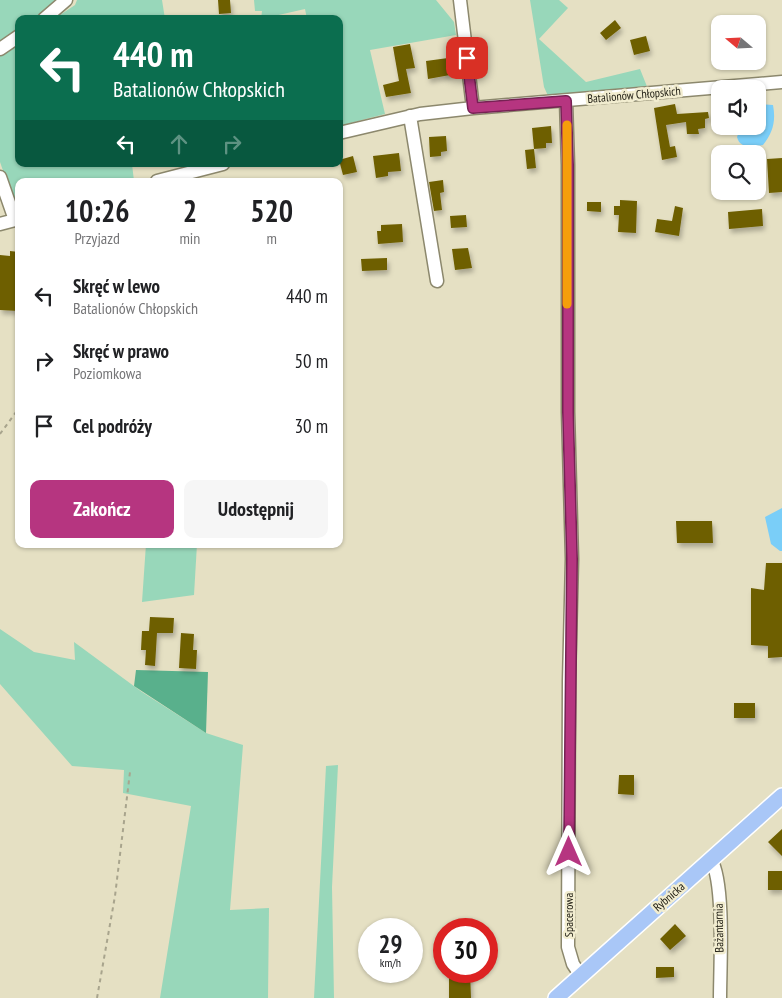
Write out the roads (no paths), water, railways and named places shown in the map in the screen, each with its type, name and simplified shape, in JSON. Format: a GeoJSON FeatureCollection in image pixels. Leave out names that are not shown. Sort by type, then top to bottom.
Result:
{"type":"FeatureCollection","features":[{"type":"Feature","properties":{"kind":"main road","name":"Rybnicka"},"geometry":{"type":"LineString","coordinates":[[556,998],[782,796]]}},
{"type":"Feature","properties":{"kind":"street"},"geometry":{"type":"LineString","coordinates":[[49,15],[66,0]]}},
{"type":"Feature","properties":{"kind":"street"},"geometry":{"type":"LineString","coordinates":[[458,2],[473,108]]}},
{"type":"Feature","properties":{"kind":"street"},"geometry":{"type":"LineString","coordinates":[[0,50],[15,39]]}},
{"type":"Feature","properties":{"kind":"street","name":"Batalionów Chłopskich"},"geometry":{"type":"LineString","coordinates":[[343,132],[410,116],[473,108],[782,82]]}},
{"type":"Feature","properties":{"kind":"street","name":"Spacerowa"},"geometry":{"type":"LineString","coordinates":[[566,101],[568,165],[568,412],[572,559],[569,681],[568,947],[573,964],[581,976]]}},
{"type":"Feature","properties":{"kind":"street"},"geometry":{"type":"LineString","coordinates":[[410,116],[437,281]]}},
{"type":"Feature","properties":{"kind":"street"},"geometry":{"type":"LineString","coordinates":[[168,178],[211,167]]}},
{"type":"Feature","properties":{"kind":"street"},"geometry":{"type":"LineString","coordinates":[[0,177],[15,215]]}},
{"type":"Feature","properties":{"kind":"street"},"geometry":{"type":"LineString","coordinates":[[0,224],[15,220]]}},
{"type":"Feature","properties":{"kind":"street","name":"Bażantarnia"},"geometry":{"type":"LineString","coordinates":[[711,860],[716,868],[720,905],[720,998]]}},
{"type":"Feature","properties":{"kind":"water"},"geometry":{"type":"Polygon","coordinates":[[[766,105],[773,105],[774,122],[769,136],[763,145],[744,145],[741,144],[738,135],[766,135],[766,105]]]}},
{"type":"Feature","properties":{"kind":"water"},"geometry":{"type":"Polygon","coordinates":[[[782,508],[782,551],[780,551],[771,544],[765,517],[782,508]]]}}]}
